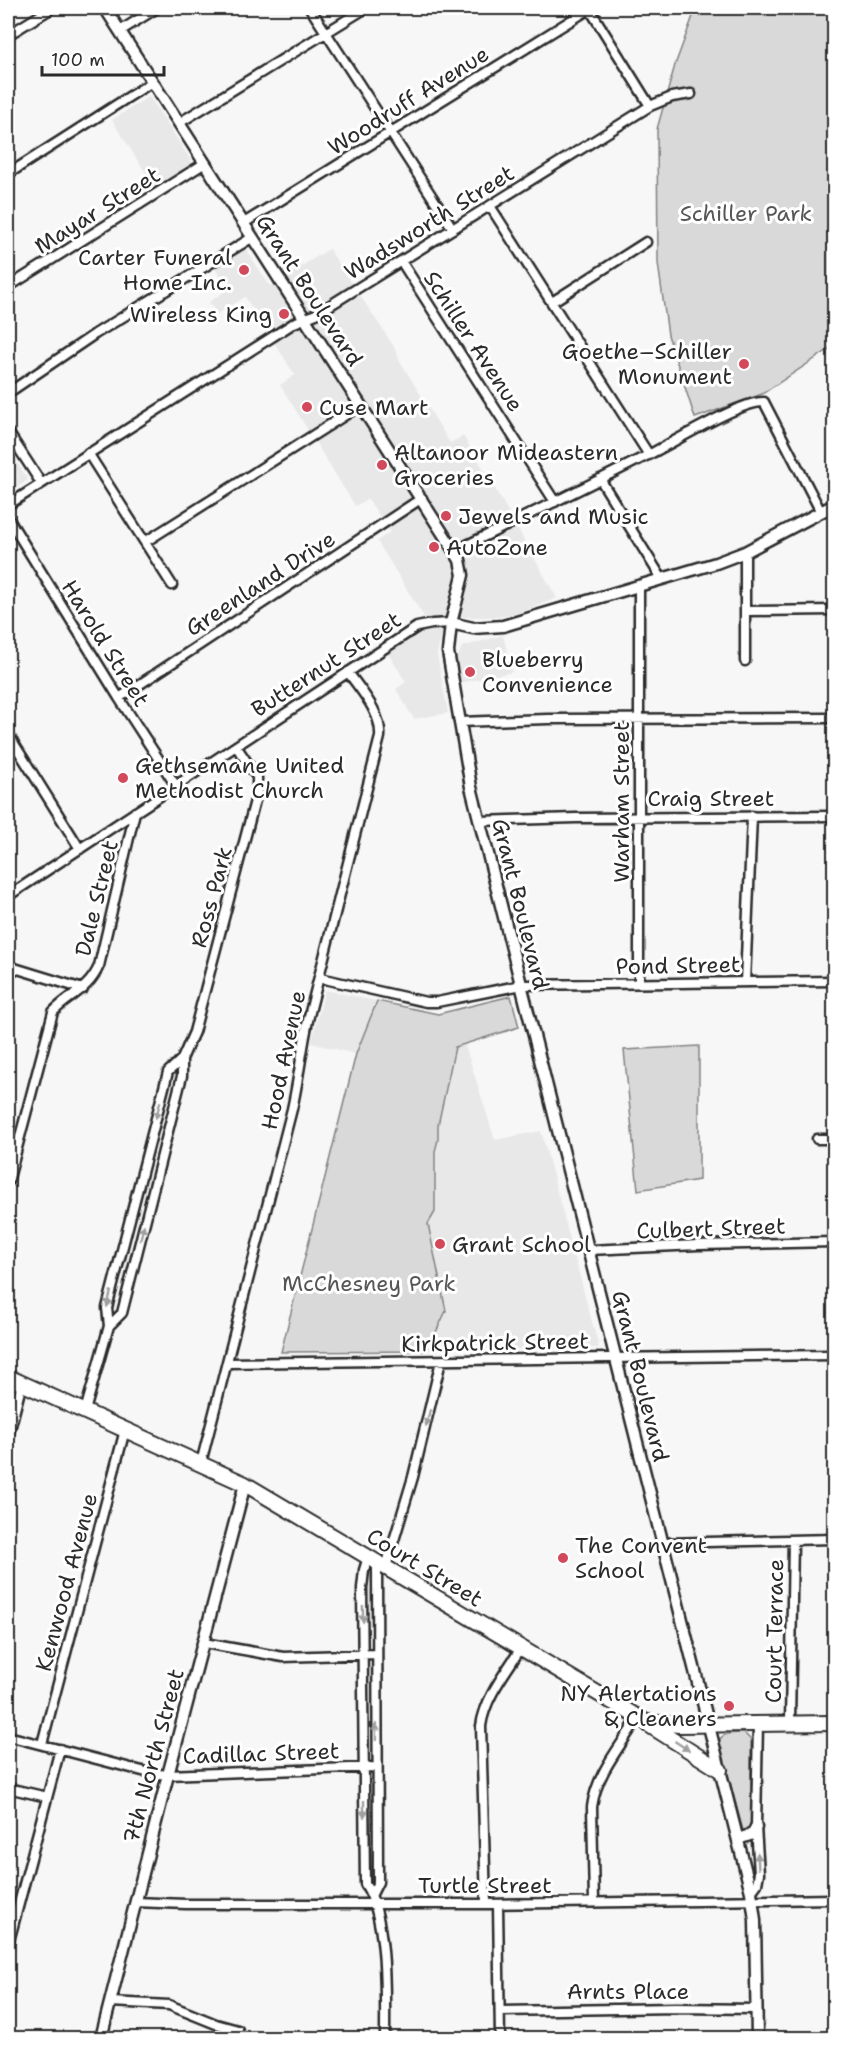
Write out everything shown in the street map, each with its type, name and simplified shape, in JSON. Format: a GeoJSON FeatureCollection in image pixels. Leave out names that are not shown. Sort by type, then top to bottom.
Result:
{"type":"FeatureCollection","features":[{"type":"Feature","properties":{"kind":"main road","name":"Court Street"},"geometry":{"type":"LineString","coordinates":[[8,1377],[245,1484],[642,1720],[679,1725],[834,1723]]}},
{"type":"Feature","properties":{"kind":"main road"},"geometry":{"type":"LineString","coordinates":[[642,1720],[720,1770]]}},
{"type":"Feature","properties":{"kind":"street"},"geometry":{"type":"LineString","coordinates":[[8,35],[52,8]]}},
{"type":"Feature","properties":{"kind":"street","name":"Grant Boulevard"},"geometry":{"type":"LineString","coordinates":[[105,8],[460,560],[463,575],[451,623],[448,663],[471,787],[752,1896],[755,1920],[757,2038]]}},
{"type":"Feature","properties":{"kind":"street"},"geometry":{"type":"LineString","coordinates":[[120,31],[157,8]]}},
{"type":"Feature","properties":{"kind":"street"},"geometry":{"type":"LineString","coordinates":[[310,8],[453,229]]}},
{"type":"Feature","properties":{"kind":"street"},"geometry":{"type":"LineString","coordinates":[[179,123],[366,8]]}},
{"type":"Feature","properties":{"kind":"street"},"geometry":{"type":"LineString","coordinates":[[589,8],[650,106]]}},
{"type":"Feature","properties":{"kind":"street","name":"Woodruff Avenue"},"geometry":{"type":"LineString","coordinates":[[244,223],[589,8]]}},
{"type":"Feature","properties":{"kind":"street"},"geometry":{"type":"LineString","coordinates":[[8,174],[153,82]]}},
{"type":"Feature","properties":{"kind":"street","name":"Wadsworth Street"},"geometry":{"type":"LineString","coordinates":[[8,505],[305,318],[316,314],[650,106],[672,97],[691,94]]}},
{"type":"Feature","properties":{"kind":"street","name":"Mayar Street"},"geometry":{"type":"LineString","coordinates":[[8,287],[205,163]]}},
{"type":"Feature","properties":{"kind":"street"},"geometry":{"type":"LineString","coordinates":[[490,206],[650,455]]}},
{"type":"Feature","properties":{"kind":"street"},"geometry":{"type":"LineString","coordinates":[[8,393],[95,334],[253,237]]}},
{"type":"Feature","properties":{"kind":"street"},"geometry":{"type":"LineString","coordinates":[[552,302],[646,242]]}},
{"type":"Feature","properties":{"kind":"street","name":"Schiller Avenue"},"geometry":{"type":"LineString","coordinates":[[401,261],[555,501]]}},
{"type":"Feature","properties":{"kind":"street"},"geometry":{"type":"LineString","coordinates":[[455,551],[650,455],[736,409],[757,402],[764,402],[821,512]]}},
{"type":"Feature","properties":{"kind":"street"},"geometry":{"type":"LineString","coordinates":[[145,542],[362,405]]}},
{"type":"Feature","properties":{"kind":"street"},"geometry":{"type":"LineString","coordinates":[[8,432],[41,483]]}},
{"type":"Feature","properties":{"kind":"street"},"geometry":{"type":"LineString","coordinates":[[88,453],[172,585]]}},
{"type":"Feature","properties":{"kind":"street"},"geometry":{"type":"LineString","coordinates":[[600,480],[662,579]]}},
{"type":"Feature","properties":{"kind":"street","name":"Greenland Drive"},"geometry":{"type":"LineString","coordinates":[[119,698],[422,498]]}},
{"type":"Feature","properties":{"kind":"street","name":"Butternut Street"},"geometry":{"type":"LineString","coordinates":[[8,896],[417,627],[451,623],[473,628],[503,626],[745,552],[834,505]]}},
{"type":"Feature","properties":{"kind":"street","name":"Harold Street"},"geometry":{"type":"LineString","coordinates":[[8,518],[176,786]]}},
{"type":"Feature","properties":{"kind":"street"},"geometry":{"type":"LineString","coordinates":[[745,552],[745,661]]}},
{"type":"Feature","properties":{"kind":"street","name":"Warham Street"},"geometry":{"type":"LineString","coordinates":[[639,585],[639,983]]}},
{"type":"Feature","properties":{"kind":"street"},"geometry":{"type":"LineString","coordinates":[[745,611],[834,610]]}},
{"type":"Feature","properties":{"kind":"street","name":"Hood Avenue"},"geometry":{"type":"LineString","coordinates":[[201,1463],[300,1077],[305,1035],[381,726],[373,709],[348,672]]}},
{"type":"Feature","properties":{"kind":"street"},"geometry":{"type":"LineString","coordinates":[[459,722],[834,718]]}},
{"type":"Feature","properties":{"kind":"street"},"geometry":{"type":"LineString","coordinates":[[8,734],[80,849]]}},
{"type":"Feature","properties":{"kind":"street","name":"Ross Park"},"geometry":{"type":"LineString","coordinates":[[85,1412],[109,1326],[107,1308],[168,1072],[182,1059],[194,1032],[256,793],[256,777],[236,746]]}},
{"type":"Feature","properties":{"kind":"street","name":"Dale Street"},"geometry":{"type":"LineString","coordinates":[[8,1182],[53,1012],[60,1004],[92,981],[99,966],[135,813]]}},
{"type":"Feature","properties":{"kind":"street"},"geometry":{"type":"LineString","coordinates":[[745,982],[752,816]]}},
{"type":"Feature","properties":{"kind":"street","name":"Craig Street"},"geometry":{"type":"LineString","coordinates":[[480,821],[834,816]]}},
{"type":"Feature","properties":{"kind":"street"},"geometry":{"type":"LineString","coordinates":[[8,966],[83,989]]}},
{"type":"Feature","properties":{"kind":"street","name":"Pond Street"},"geometry":{"type":"LineString","coordinates":[[320,978],[426,1002],[457,999],[522,985],[834,981]]}},
{"type":"Feature","properties":{"kind":"street","name":"Ross Park"},"geometry":{"type":"LineString","coordinates":[[109,1326],[122,1313],[182,1076],[182,1059]]}},
{"type":"Feature","properties":{"kind":"street"},"geometry":{"type":"LineString","coordinates":[[817,1139],[834,1139]]}},
{"type":"Feature","properties":{"kind":"street","name":"Culbert Street"},"geometry":{"type":"LineString","coordinates":[[589,1250],[834,1242]]}},
{"type":"Feature","properties":{"kind":"street","name":"Kirkpatrick Street"},"geometry":{"type":"LineString","coordinates":[[228,1363],[834,1355]]}},
{"type":"Feature","properties":{"kind":"street"},"geometry":{"type":"LineString","coordinates":[[373,1899],[378,1882],[377,1562],[412,1477],[441,1361]]}},
{"type":"Feature","properties":{"kind":"street"},"geometry":{"type":"LineString","coordinates":[[8,1437],[22,1383]]}},
{"type":"Feature","properties":{"kind":"street","name":"Kenwood Avenue"},"geometry":{"type":"LineString","coordinates":[[42,1744],[125,1430]]}},
{"type":"Feature","properties":{"kind":"street","name":"7th North Street"},"geometry":{"type":"LineString","coordinates":[[101,2038],[245,1484]]}},
{"type":"Feature","properties":{"kind":"street"},"geometry":{"type":"LineString","coordinates":[[663,1543],[834,1539]]}},
{"type":"Feature","properties":{"kind":"street","name":"Court Terrace"},"geometry":{"type":"LineString","coordinates":[[790,1723],[794,1540]]}},
{"type":"Feature","properties":{"kind":"street"},"geometry":{"type":"LineString","coordinates":[[377,1562],[364,1570],[362,1588],[365,1884],[373,1899],[380,1934],[385,2038]]}},
{"type":"Feature","properties":{"kind":"street"},"geometry":{"type":"LineString","coordinates":[[204,1643],[283,1657],[376,1654]]}},
{"type":"Feature","properties":{"kind":"street"},"geometry":{"type":"LineString","coordinates":[[486,1904],[481,1726],[488,1702],[521,1648]]}},
{"type":"Feature","properties":{"kind":"street"},"geometry":{"type":"LineString","coordinates":[[594,1902],[592,1806],[594,1792],[600,1778],[642,1720]]}},
{"type":"Feature","properties":{"kind":"street","name":"Grant Boulevard"},"geometry":{"type":"LineString","coordinates":[[752,1896],[759,1873],[756,1827],[758,1723]]}},
{"type":"Feature","properties":{"kind":"street","name":"Cadillac Street"},"geometry":{"type":"LineString","coordinates":[[8,1736],[150,1773],[168,1775],[376,1767]]}},
{"type":"Feature","properties":{"kind":"street"},"geometry":{"type":"LineString","coordinates":[[8,1945],[12,1911],[60,1749]]}},
{"type":"Feature","properties":{"kind":"street"},"geometry":{"type":"LineString","coordinates":[[8,1788],[47,1797]]}},
{"type":"Feature","properties":{"kind":"street"},"geometry":{"type":"LineString","coordinates":[[738,1839],[753,1834],[756,1827]]}},
{"type":"Feature","properties":{"kind":"street","name":"Turtle Street"},"geometry":{"type":"LineString","coordinates":[[135,1902],[186,1904],[373,1899],[498,1904],[752,1896],[834,1899]]}},
{"type":"Feature","properties":{"kind":"street"},"geometry":{"type":"LineString","coordinates":[[498,1904],[500,2038]]}},
{"type":"Feature","properties":{"kind":"street"},"geometry":{"type":"LineString","coordinates":[[110,2002],[169,2005],[216,2024],[238,2030]]}},
{"type":"Feature","properties":{"kind":"street","name":"Arnts Place"},"geometry":{"type":"LineString","coordinates":[[500,2011],[756,2009]]}},
{"type":"Feature","properties":{"kind":"shaded area"},"geometry":{"type":"Polygon","coordinates":[[[149,96],[194,165],[156,189],[112,120],[149,96]]]}},
{"type":"Feature","properties":{"kind":"shaded area"},"geometry":{"type":"Polygon","coordinates":[[[239,238],[270,286],[329,249],[393,345],[400,361],[450,443],[463,436],[557,598],[519,613],[498,617],[446,617],[437,654],[448,713],[414,719],[396,689],[406,682],[382,644],[424,617],[377,541],[390,532],[368,499],[355,506],[280,385],[295,375],[245,297],[217,314],[209,302],[228,289],[209,259],[239,238]]]}},
{"type":"Feature","properties":{"kind":"shaded area"},"geometry":{"type":"Polygon","coordinates":[[[8,448],[28,480],[8,493],[8,448]]]}},
{"type":"Feature","properties":{"kind":"shaded area"},"geometry":{"type":"Polygon","coordinates":[[[503,635],[512,672],[461,683],[456,660],[462,647],[503,635]]]}},
{"type":"Feature","properties":{"kind":"shaded area","name":"Grant School"},"geometry":{"type":"Polygon","coordinates":[[[325,990],[438,1014],[507,996],[514,1030],[465,1045],[495,1140],[541,1131],[599,1348],[281,1352],[355,1054],[311,1043],[325,990]]]}},
{"type":"Feature","properties":{"kind":"green space","name":"Schiller Park"},"geometry":{"type":"Polygon","coordinates":[[[696,8],[834,8],[834,346],[762,394],[695,418],[668,335],[658,263],[657,129],[675,65],[696,8]]]}},
{"type":"Feature","properties":{"kind":"green space","name":"McChesney Park"},"geometry":{"type":"Polygon","coordinates":[[[511,996],[519,1027],[455,1047],[438,1125],[435,1151],[435,1212],[428,1224],[446,1311],[427,1351],[281,1352],[356,1054],[377,1001],[438,1014],[511,996]]]}},
{"type":"Feature","properties":{"kind":"green space"},"geometry":{"type":"Polygon","coordinates":[[[699,1046],[699,1180],[638,1190],[624,1050],[699,1046]]]}},
{"type":"Feature","properties":{"kind":"green space"},"geometry":{"type":"Polygon","coordinates":[[[744,1733],[751,1740],[751,1830],[744,1834],[719,1742],[723,1736],[744,1733]]]}},
{"type":"Feature","properties":{"kind":"place","name":"Carter Funeral Home Inc."},"geometry":{"type":"Point","coordinates":[244,270]}},
{"type":"Feature","properties":{"kind":"place","name":"Wireless King"},"geometry":{"type":"Point","coordinates":[284,314]}},
{"type":"Feature","properties":{"kind":"place","name":"Goethe–Schiller Monument"},"geometry":{"type":"Point","coordinates":[744,364]}},
{"type":"Feature","properties":{"kind":"place","name":"Cuse Mart"},"geometry":{"type":"Point","coordinates":[307,407]}},
{"type":"Feature","properties":{"kind":"place","name":"Altanoor Mideastern Groceries"},"geometry":{"type":"Point","coordinates":[382,465]}},
{"type":"Feature","properties":{"kind":"place","name":"Jewels and Music"},"geometry":{"type":"Point","coordinates":[446,516]}},
{"type":"Feature","properties":{"kind":"place","name":"AutoZone"},"geometry":{"type":"Point","coordinates":[434,547]}},
{"type":"Feature","properties":{"kind":"place","name":"Blueberry Convenience"},"geometry":{"type":"Point","coordinates":[470,672]}},
{"type":"Feature","properties":{"kind":"place","name":"Gethsemane United Methodist Church"},"geometry":{"type":"Point","coordinates":[123,778]}},
{"type":"Feature","properties":{"kind":"place","name":"Grant School"},"geometry":{"type":"Point","coordinates":[440,1244]}},
{"type":"Feature","properties":{"kind":"place","name":"The Convent School"},"geometry":{"type":"Point","coordinates":[563,1558]}},
{"type":"Feature","properties":{"kind":"place","name":"NY Alertations & Cleaners"},"geometry":{"type":"Point","coordinates":[729,1706]}}]}
